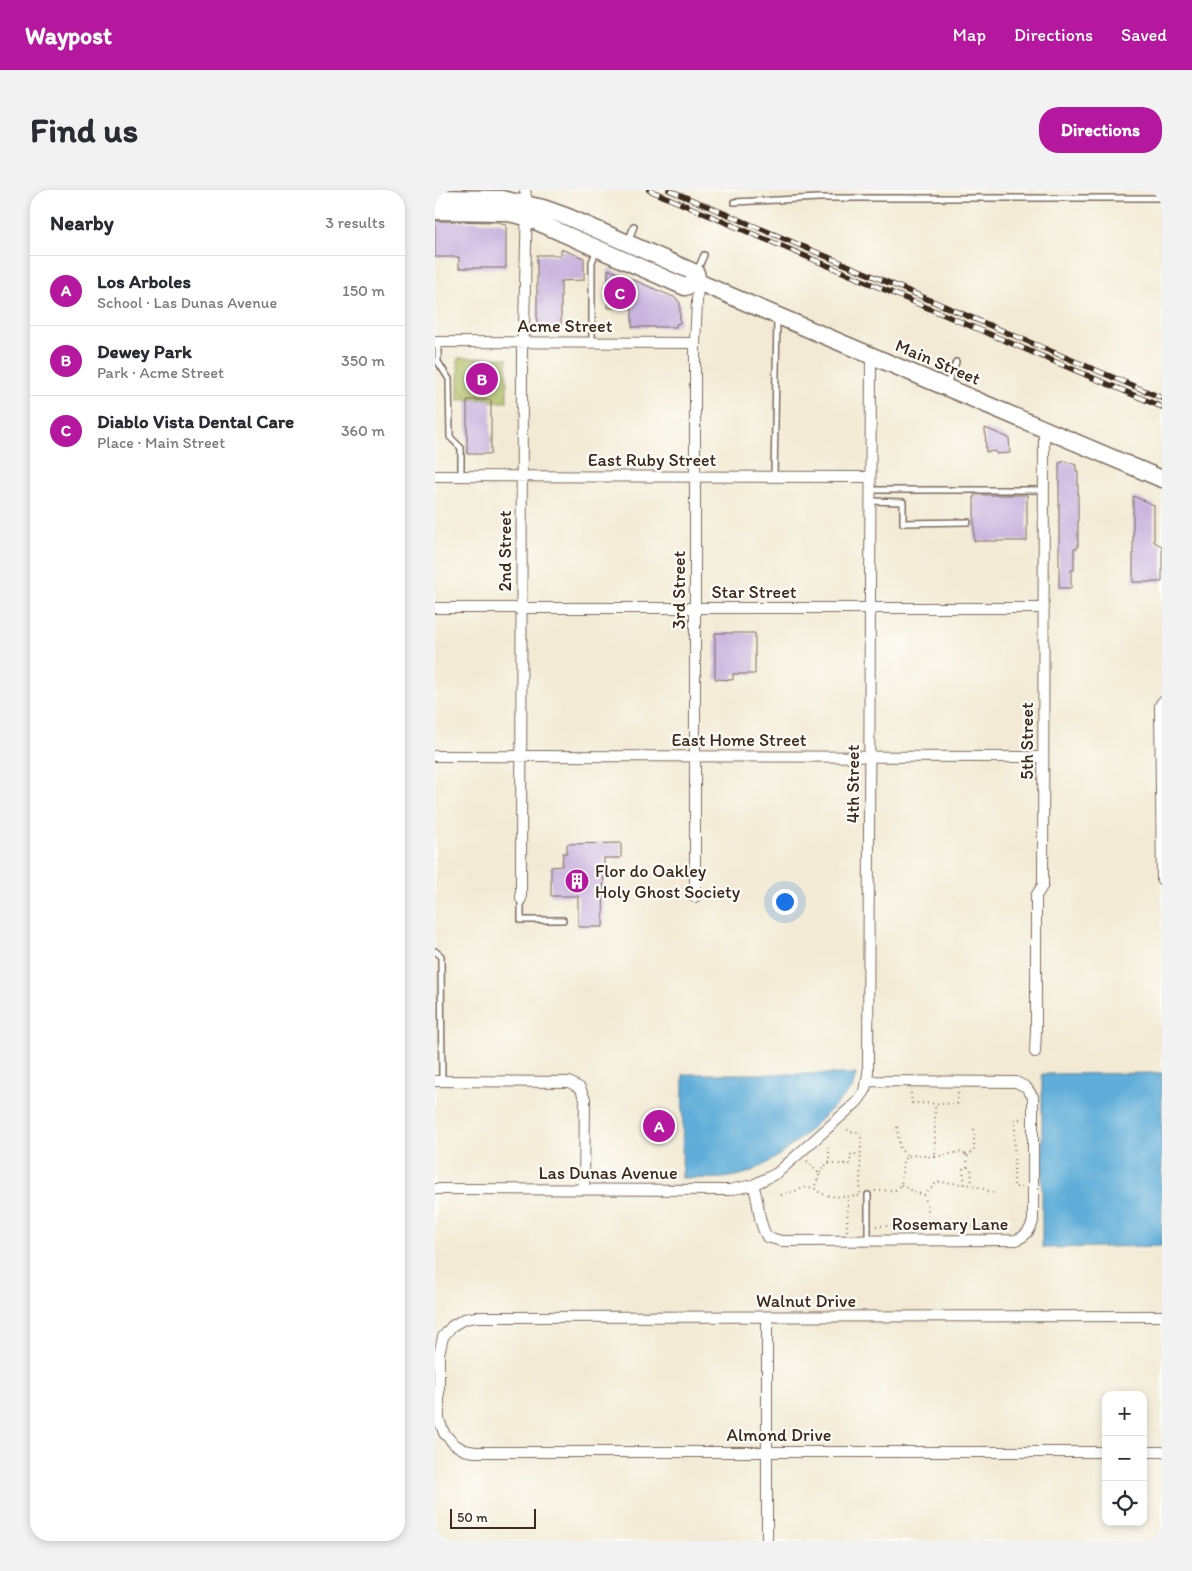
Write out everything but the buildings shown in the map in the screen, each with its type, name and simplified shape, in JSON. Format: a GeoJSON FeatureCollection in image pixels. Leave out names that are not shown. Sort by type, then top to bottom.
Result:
{"type":"FeatureCollection","features":[{"type":"Feature","properties":{"kind":"main road","name":"Main Street"},"geometry":{"type":"LineString","coordinates":[[435,198],[502,199],[526,203],[568,217],[627,243],[777,316],[1162,479]]}},
{"type":"Feature","properties":{"kind":"main road","name":"Main Street"},"geometry":{"type":"LineString","coordinates":[[435,211],[504,212],[526,203]]}},
{"type":"Feature","properties":{"kind":"main road","name":"Main Street"},"geometry":{"type":"LineString","coordinates":[[526,203],[597,249],[685,287],[697,278]]}},
{"type":"Feature","properties":{"kind":"street","name":"2nd Street"},"geometry":{"type":"LineString","coordinates":[[521,899],[522,342],[524,326],[526,203]]}},
{"type":"Feature","properties":{"kind":"street","name":"3rd Street"},"geometry":{"type":"LineString","coordinates":[[695,897],[695,343],[697,278]]}},
{"type":"Feature","properties":{"kind":"street","name":"Acme Street"},"geometry":{"type":"LineString","coordinates":[[437,342],[695,343]]}},
{"type":"Feature","properties":{"kind":"street","name":"4th Street"},"geometry":{"type":"LineString","coordinates":[[777,1173],[857,1102],[865,1091],[868,1081],[871,355]]}},
{"type":"Feature","properties":{"kind":"street","name":"5th Street"},"geometry":{"type":"LineString","coordinates":[[1035,1052],[1036,896],[1043,884],[1044,429]]}},
{"type":"Feature","properties":{"kind":"street","name":"East Ruby Street"},"geometry":{"type":"LineString","coordinates":[[435,476],[869,477]]}},
{"type":"Feature","properties":{"kind":"street","name":"Star Street"},"geometry":{"type":"LineString","coordinates":[[435,608],[1044,608]]}},
{"type":"Feature","properties":{"kind":"street"},"geometry":{"type":"LineString","coordinates":[[1162,702],[1160,706],[1162,880]]}},
{"type":"Feature","properties":{"kind":"street","name":"East Home Street"},"geometry":{"type":"LineString","coordinates":[[435,756],[1043,757]]}},
{"type":"Feature","properties":{"kind":"street"},"geometry":{"type":"LineString","coordinates":[[439,1081],[569,1082],[580,1088],[585,1099],[584,1189]]}},
{"type":"Feature","properties":{"kind":"street","name":"Rosemary Lane"},"geometry":{"type":"LineString","coordinates":[[753,1185],[758,1197],[762,1228],[767,1237],[782,1241],[1016,1240],[1023,1237],[1031,1229],[1033,1221],[1033,1097],[1026,1086],[1016,1082],[868,1081]]}},
{"type":"Feature","properties":{"kind":"street","name":"Las Dunas Avenue"},"geometry":{"type":"LineString","coordinates":[[435,1189],[729,1190],[753,1185],[777,1173]]}},
{"type":"Feature","properties":{"kind":"street","name":"Walnut Drive"},"geometry":{"type":"LineString","coordinates":[[454,1444],[444,1433],[439,1420],[439,1354],[443,1337],[452,1326],[464,1319],[477,1317],[1162,1316]]}},
{"type":"Feature","properties":{"kind":"street"},"geometry":{"type":"LineString","coordinates":[[767,1317],[767,1541]]}},
{"type":"Feature","properties":{"kind":"street","name":"Almond Drive"},"geometry":{"type":"LineString","coordinates":[[454,1444],[464,1450],[475,1452],[1102,1452]]}},
{"type":"Feature","properties":{"kind":"street"},"geometry":{"type":"LineString","coordinates":[[1147,1452],[1162,1452]]}},
{"type":"Feature","properties":{"kind":"lane"},"geometry":{"type":"LineString","coordinates":[[735,202],[819,198],[1162,198]]}},
{"type":"Feature","properties":{"kind":"lane"},"geometry":{"type":"LineString","coordinates":[[627,243],[634,226]]}},
{"type":"Feature","properties":{"kind":"lane"},"geometry":{"type":"LineString","coordinates":[[592,342],[592,262],[597,249]]}},
{"type":"Feature","properties":{"kind":"lane"},"geometry":{"type":"LineString","coordinates":[[697,278],[704,255]]}},
{"type":"Feature","properties":{"kind":"lane"},"geometry":{"type":"LineString","coordinates":[[774,476],[777,316]]}},
{"type":"Feature","properties":{"kind":"lane"},"geometry":{"type":"LineString","coordinates":[[437,342],[439,362],[449,379],[450,437],[461,448],[461,476]]}},
{"type":"Feature","properties":{"kind":"lane"},"geometry":{"type":"LineString","coordinates":[[946,387],[956,362]]}},
{"type":"Feature","properties":{"kind":"lane"},"geometry":{"type":"LineString","coordinates":[[869,495],[1044,490]]}},
{"type":"Feature","properties":{"kind":"lane"},"geometry":{"type":"LineString","coordinates":[[869,495],[903,502],[903,523],[967,522]]}},
{"type":"Feature","properties":{"kind":"lane"},"geometry":{"type":"LineString","coordinates":[[521,899],[521,920],[563,920]]}},
{"type":"Feature","properties":{"kind":"lane"},"geometry":{"type":"LineString","coordinates":[[435,951],[441,956],[439,1081]]}},
{"type":"Feature","properties":{"kind":"lane"},"geometry":{"type":"LineString","coordinates":[[868,1241],[869,1192]]}},
{"type":"Feature","properties":{"kind":"path"},"geometry":{"type":"LineString","coordinates":[[910,1092],[913,1104],[957,1104],[958,1093],[961,1092]]}},
{"type":"Feature","properties":{"kind":"path"},"geometry":{"type":"LineString","coordinates":[[935,1104],[935,1156]]}},
{"type":"Feature","properties":{"kind":"path"},"geometry":{"type":"LineString","coordinates":[[1033,1119],[1015,1119],[1014,1188],[1033,1188]]}},
{"type":"Feature","properties":{"kind":"path"},"geometry":{"type":"LineString","coordinates":[[966,1155],[974,1151],[974,1126]]}},
{"type":"Feature","properties":{"kind":"path"},"geometry":{"type":"LineString","coordinates":[[897,1127],[900,1149],[908,1156]]}},
{"type":"Feature","properties":{"kind":"path"},"geometry":{"type":"LineString","coordinates":[[781,1195],[808,1187],[814,1188],[824,1195],[860,1196],[861,1132],[850,1132],[846,1128]]}},
{"type":"Feature","properties":{"kind":"path"},"geometry":{"type":"LineString","coordinates":[[825,1146],[829,1149],[829,1164]]}},
{"type":"Feature","properties":{"kind":"path"},"geometry":{"type":"LineString","coordinates":[[860,1191],[895,1190],[901,1185],[903,1160],[913,1154],[935,1156],[959,1152],[968,1155],[969,1162],[963,1169],[965,1184]]}},
{"type":"Feature","properties":{"kind":"path"},"geometry":{"type":"LineString","coordinates":[[814,1188],[823,1166],[829,1164],[850,1164],[851,1154],[861,1154]]}},
{"type":"Feature","properties":{"kind":"path"},"geometry":{"type":"LineString","coordinates":[[807,1161],[820,1173]]}},
{"type":"Feature","properties":{"kind":"path"},"geometry":{"type":"LineString","coordinates":[[967,1166],[971,1169],[972,1184]]}},
{"type":"Feature","properties":{"kind":"path"},"geometry":{"type":"LineString","coordinates":[[925,1195],[937,1183],[941,1182],[972,1184],[994,1193]]}},
{"type":"Feature","properties":{"kind":"path"},"geometry":{"type":"LineString","coordinates":[[901,1185],[913,1192],[925,1195]]}},
{"type":"Feature","properties":{"kind":"path"},"geometry":{"type":"LineString","coordinates":[[925,1195],[928,1207],[927,1226]]}},
{"type":"Feature","properties":{"kind":"path"},"geometry":{"type":"LineString","coordinates":[[847,1196],[847,1232]]}},
{"type":"Feature","properties":{"kind":"path"},"geometry":{"type":"LineString","coordinates":[[873,1226],[938,1226],[938,1222],[971,1223],[971,1227],[1003,1227]]}},
{"type":"Feature","properties":{"kind":"green space"},"geometry":{"type":"Polygon","coordinates":[[[458,358],[507,358],[507,402],[492,402],[491,399],[458,400],[458,358]]]}},
{"type":"Feature","properties":{"kind":"water"},"geometry":{"type":"Polygon","coordinates":[[[1162,1073],[1162,1246],[1042,1248],[1042,1074],[1162,1073]]]}},
{"type":"Feature","properties":{"kind":"water"},"geometry":{"type":"Polygon","coordinates":[[[683,1074],[856,1074],[852,1089],[798,1140],[783,1153],[767,1163],[736,1176],[682,1178],[683,1074]]]}},
{"type":"Feature","properties":{"kind":"railway"},"geometry":{"type":"LineString","coordinates":[[649,190],[1162,407]]}},
{"type":"Feature","properties":{"kind":"railway"},"geometry":{"type":"LineString","coordinates":[[669,190],[1162,398]]}},
{"type":"Feature","properties":{"kind":"place","name":"Diablo Vista Dental Care"},"geometry":{"type":"Point","coordinates":[620,293]}},
{"type":"Feature","properties":{"kind":"place","name":"Dewey Park"},"geometry":{"type":"Point","coordinates":[482,379]}},
{"type":"Feature","properties":{"kind":"place","name":"Flor do Oakley Holy Ghost Society"},"geometry":{"type":"Point","coordinates":[577,881]}},
{"type":"Feature","properties":{"kind":"place","name":"Los Arboles"},"geometry":{"type":"Point","coordinates":[659,1126]}}]}
